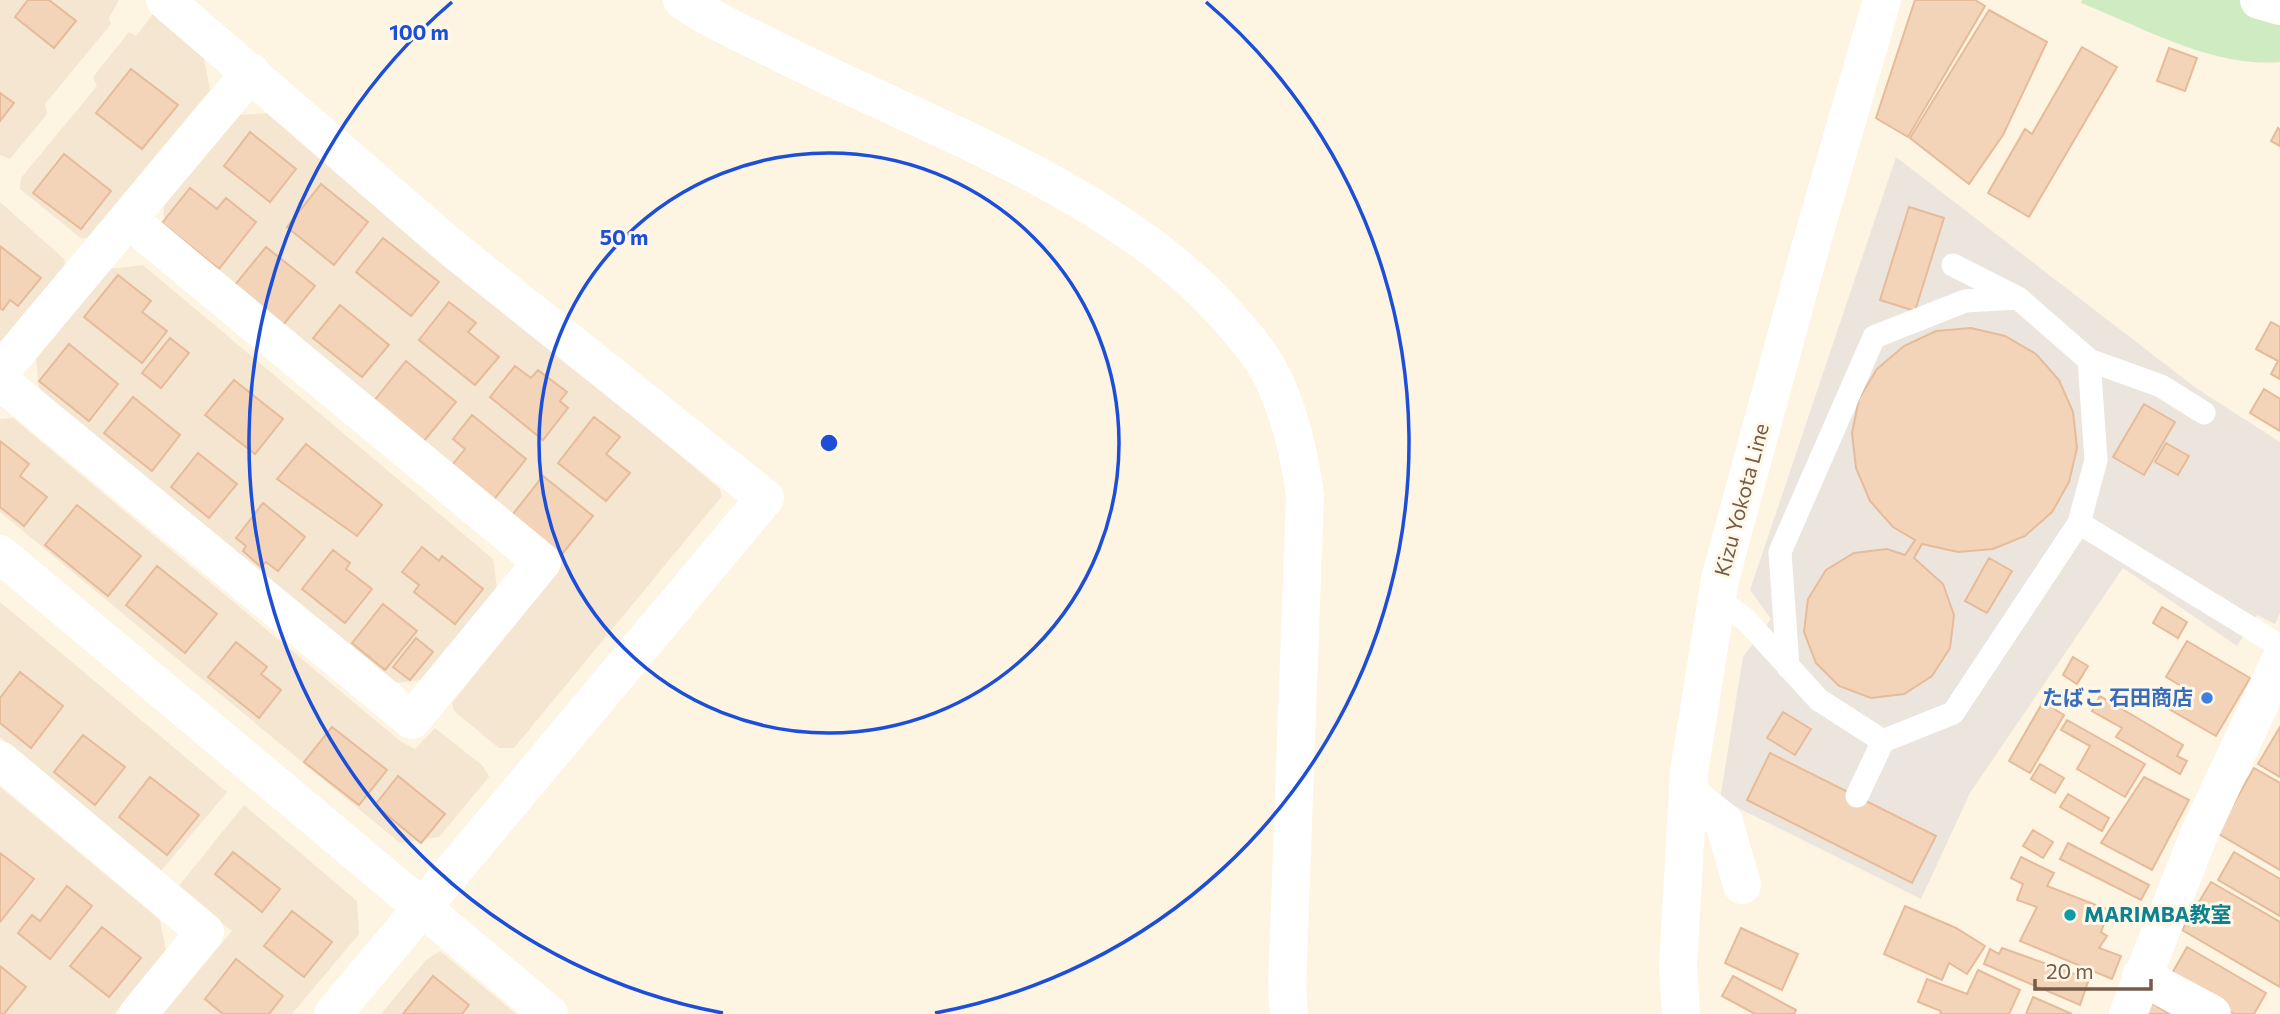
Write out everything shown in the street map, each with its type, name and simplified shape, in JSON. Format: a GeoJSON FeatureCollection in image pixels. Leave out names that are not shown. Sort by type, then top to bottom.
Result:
{"type":"FeatureCollection","features":[{"type":"Feature","properties":{"kind":"street"},"geometry":{"type":"LineString","coordinates":[[165,0],[453,249],[765,498],[333,1014]]}},
{"type":"Feature","properties":{"kind":"street"},"geometry":{"type":"LineString","coordinates":[[682,0],[701,13],[803,64],[993,153],[1136,235],[1206,291],[1252,344],[1275,383],[1300,457],[1305,495],[1287,988],[1289,1014]]}},
{"type":"Feature","properties":{"kind":"street","name":"Kizu Yokota Line"},"geometry":{"type":"LineString","coordinates":[[1681,1014],[1678,966],[1688,793],[1717,598],[1811,245],[1882,0]]}},
{"type":"Feature","properties":{"kind":"street"},"geometry":{"type":"LineString","coordinates":[[2259,0],[2280,6]]}},
{"type":"Feature","properties":{"kind":"street"},"geometry":{"type":"LineString","coordinates":[[0,372],[251,72]]}},
{"type":"Feature","properties":{"kind":"street"},"geometry":{"type":"LineString","coordinates":[[0,380],[412,720],[542,562],[128,219]]}},
{"type":"Feature","properties":{"kind":"street"},"geometry":{"type":"LineString","coordinates":[[0,554],[549,1014]]}},
{"type":"Feature","properties":{"kind":"street"},"geometry":{"type":"LineString","coordinates":[[2128,1014],[2200,832],[2280,661]]}},
{"type":"Feature","properties":{"kind":"street"},"geometry":{"type":"LineString","coordinates":[[0,760],[205,932],[138,1014]]}},
{"type":"Feature","properties":{"kind":"street"},"geometry":{"type":"LineString","coordinates":[[1688,793],[1724,822],[1742,885]]}},
{"type":"Feature","properties":{"kind":"street"},"geometry":{"type":"LineString","coordinates":[[2141,976],[2212,1014]]}},
{"type":"Feature","properties":{"kind":"lane"},"geometry":{"type":"LineString","coordinates":[[1953,265],[2018,298],[2089,360],[2161,386],[2204,413]]}},
{"type":"Feature","properties":{"kind":"lane"},"geometry":{"type":"LineString","coordinates":[[1788,667],[1780,552],[1874,337],[1965,301],[2018,298]]}},
{"type":"Feature","properties":{"kind":"lane"},"geometry":{"type":"LineString","coordinates":[[1857,796],[1883,741],[1953,713],[2079,523],[2096,460],[2089,360]]}},
{"type":"Feature","properties":{"kind":"lane"},"geometry":{"type":"LineString","coordinates":[[2079,523],[2280,646]]}},
{"type":"Feature","properties":{"kind":"lane"},"geometry":{"type":"LineString","coordinates":[[1717,598],[1746,620],[1819,700],[1883,741]]}},
{"type":"Feature","properties":{"kind":"shaded area"},"geometry":{"type":"Polygon","coordinates":[[[0,0],[119,0],[109,18],[111,24],[45,104],[47,114],[10,159],[0,155],[0,0]]]}},
{"type":"Feature","properties":{"kind":"shaded area"},"geometry":{"type":"Polygon","coordinates":[[[153,14],[204,58],[210,90],[88,237],[82,239],[20,189],[21,178],[97,86],[93,77],[129,32],[136,36],[153,14]]]}},
{"type":"Feature","properties":{"kind":"shaded area"},"geometry":{"type":"Polygon","coordinates":[[[270,113],[720,489],[722,496],[514,748],[499,748],[454,711],[452,703],[561,567],[166,237],[163,204],[239,115],[270,113]]]}},
{"type":"Feature","properties":{"kind":"shaded area"},"geometry":{"type":"Polygon","coordinates":[[[1896,157],[2196,388],[2280,442],[2280,613],[2275,624],[2257,615],[2237,646],[2123,568],[1970,793],[1921,899],[1720,799],[1743,657],[1771,619],[1750,590],[1896,157]]]}},
{"type":"Feature","properties":{"kind":"shaded area"},"geometry":{"type":"Polygon","coordinates":[[[0,202],[64,259],[65,265],[0,342],[0,202]]]}},
{"type":"Feature","properties":{"kind":"shaded area"},"geometry":{"type":"Polygon","coordinates":[[[143,265],[493,559],[497,588],[421,680],[394,683],[39,389],[36,358],[110,269],[143,265]]]}},
{"type":"Feature","properties":{"kind":"shaded area"},"geometry":{"type":"Polygon","coordinates":[[[13,418],[400,741],[415,749],[435,728],[483,766],[489,777],[439,837],[400,843],[0,512],[0,419],[13,418]]]}},
{"type":"Feature","properties":{"kind":"shaded area"},"geometry":{"type":"Polygon","coordinates":[[[0,602],[227,792],[161,871],[0,737],[0,602]]]}},
{"type":"Feature","properties":{"kind":"shaded area"},"geometry":{"type":"Polygon","coordinates":[[[0,787],[160,920],[166,951],[114,1014],[0,1014],[0,787]]]}},
{"type":"Feature","properties":{"kind":"shaded area"},"geometry":{"type":"Polygon","coordinates":[[[244,805],[357,901],[359,934],[292,1014],[163,1014],[232,931],[178,887],[244,805]]]}},
{"type":"Feature","properties":{"kind":"shaded area"},"geometry":{"type":"Polygon","coordinates":[[[440,951],[516,1014],[381,1014],[426,960],[440,951]]]}},
{"type":"Feature","properties":{"kind":"green space"},"geometry":{"type":"Polygon","coordinates":[[[2082,0],[2280,0],[2280,62],[2229,59],[2178,44],[2081,3],[2082,0]]]}},
{"type":"Feature","properties":{"kind":"building"},"geometry":{"type":"Polygon","coordinates":[[[28,0],[49,0],[76,21],[54,48],[15,17],[28,0]]]}},
{"type":"Feature","properties":{"kind":"building"},"geometry":{"type":"Polygon","coordinates":[[[1915,0],[1975,0],[1985,6],[1908,137],[1876,118],[1915,0]]]}},
{"type":"Feature","properties":{"kind":"building"},"geometry":{"type":"Polygon","coordinates":[[[1989,10],[2047,42],[2003,135],[1969,184],[1910,138],[1989,10]]]}},
{"type":"Feature","properties":{"kind":"building"},"geometry":{"type":"Polygon","coordinates":[[[2082,47],[2117,67],[2029,217],[1988,193],[2025,129],[2032,134],[2082,47]]]}},
{"type":"Feature","properties":{"kind":"building"},"geometry":{"type":"Polygon","coordinates":[[[2169,48],[2197,58],[2185,91],[2157,81],[2169,48]]]}},
{"type":"Feature","properties":{"kind":"building"},"geometry":{"type":"Polygon","coordinates":[[[131,69],[178,105],[142,149],[96,113],[131,69]]]}},
{"type":"Feature","properties":{"kind":"building"},"geometry":{"type":"Polygon","coordinates":[[[0,93],[14,103],[0,121],[0,93]]]}},
{"type":"Feature","properties":{"kind":"building"},"geometry":{"type":"Polygon","coordinates":[[[2278,128],[2280,130],[2280,146],[2271,141],[2278,128]]]}},
{"type":"Feature","properties":{"kind":"building"},"geometry":{"type":"Polygon","coordinates":[[[250,132],[296,169],[270,202],[224,166],[250,132]]]}},
{"type":"Feature","properties":{"kind":"building"},"geometry":{"type":"Polygon","coordinates":[[[64,154],[111,191],[81,229],[33,193],[64,154]]]}},
{"type":"Feature","properties":{"kind":"building"},"geometry":{"type":"Polygon","coordinates":[[[321,184],[368,222],[334,265],[287,227],[321,184]]]}},
{"type":"Feature","properties":{"kind":"building"},"geometry":{"type":"Polygon","coordinates":[[[190,188],[217,209],[226,198],[256,222],[219,269],[162,223],[190,188]]]}},
{"type":"Feature","properties":{"kind":"building"},"geometry":{"type":"Polygon","coordinates":[[[1909,207],[1944,218],[1915,311],[1880,300],[1909,207]]]}},
{"type":"Feature","properties":{"kind":"building"},"geometry":{"type":"Polygon","coordinates":[[[383,238],[439,282],[411,316],[356,272],[383,238]]]}},
{"type":"Feature","properties":{"kind":"building"},"geometry":{"type":"Polygon","coordinates":[[[0,246],[41,278],[18,306],[10,300],[3,310],[0,308],[0,246]]]}},
{"type":"Feature","properties":{"kind":"building"},"geometry":{"type":"Polygon","coordinates":[[[266,247],[315,286],[283,325],[234,286],[266,247]]]}},
{"type":"Feature","properties":{"kind":"building"},"geometry":{"type":"Polygon","coordinates":[[[118,275],[151,301],[142,312],[167,331],[142,363],[84,317],[118,275]]]}},
{"type":"Feature","properties":{"kind":"building"},"geometry":{"type":"Polygon","coordinates":[[[449,302],[476,323],[468,332],[499,357],[475,385],[419,340],[449,302]]]}},
{"type":"Feature","properties":{"kind":"building"},"geometry":{"type":"Polygon","coordinates":[[[340,305],[389,345],[362,377],[313,338],[340,305]]]}},
{"type":"Feature","properties":{"kind":"building"},"geometry":{"type":"Polygon","coordinates":[[[2271,322],[2280,327],[2280,379],[2271,374],[2278,361],[2256,349],[2271,322]]]}},
{"type":"Feature","properties":{"kind":"building"},"geometry":{"type":"Polygon","coordinates":[[[1971,328],[2005,336],[2036,354],[2059,380],[2073,412],[2077,448],[2069,482],[2052,512],[2025,536],[1993,549],[1958,552],[1922,544],[1914,558],[1943,584],[1954,615],[1950,648],[1932,676],[1904,694],[1871,698],[1839,686],[1816,663],[1804,632],[1808,599],[1826,570],[1854,553],[1887,549],[1905,555],[1915,540],[1893,527],[1870,501],[1856,468],[1852,433],[1859,399],[1877,369],[1904,346],[1936,331],[1971,328]]]}},
{"type":"Feature","properties":{"kind":"building"},"geometry":{"type":"Polygon","coordinates":[[[170,338],[189,353],[161,388],[142,373],[170,338]]]}},
{"type":"Feature","properties":{"kind":"building"},"geometry":{"type":"Polygon","coordinates":[[[69,344],[118,384],[89,421],[39,381],[69,344]]]}},
{"type":"Feature","properties":{"kind":"building"},"geometry":{"type":"Polygon","coordinates":[[[406,361],[456,402],[424,441],[374,401],[406,361]]]}},
{"type":"Feature","properties":{"kind":"building"},"geometry":{"type":"Polygon","coordinates":[[[515,366],[531,378],[538,370],[567,392],[560,401],[568,408],[543,440],[490,397],[515,366]]]}},
{"type":"Feature","properties":{"kind":"building"},"geometry":{"type":"Polygon","coordinates":[[[234,380],[283,419],[255,454],[205,415],[234,380]]]}},
{"type":"Feature","properties":{"kind":"building"},"geometry":{"type":"Polygon","coordinates":[[[2264,389],[2280,399],[2280,431],[2250,413],[2264,389]]]}},
{"type":"Feature","properties":{"kind":"building"},"geometry":{"type":"Polygon","coordinates":[[[133,397],[180,435],[152,471],[104,433],[133,397]]]}},
{"type":"Feature","properties":{"kind":"building"},"geometry":{"type":"Polygon","coordinates":[[[2144,404],[2175,422],[2144,475],[2113,457],[2144,404]]]}},
{"type":"Feature","properties":{"kind":"building"},"geometry":{"type":"Polygon","coordinates":[[[472,415],[526,459],[492,502],[449,469],[465,449],[453,439],[472,415]]]}},
{"type":"Feature","properties":{"kind":"building"},"geometry":{"type":"Polygon","coordinates":[[[594,417],[620,437],[606,454],[630,473],[606,501],[558,463],[594,417]]]}},
{"type":"Feature","properties":{"kind":"building"},"geometry":{"type":"Polygon","coordinates":[[[0,441],[29,464],[20,476],[47,497],[24,526],[0,507],[0,441]]]}},
{"type":"Feature","properties":{"kind":"building"},"geometry":{"type":"Polygon","coordinates":[[[2166,443],[2189,456],[2178,475],[2155,462],[2166,443]]]}},
{"type":"Feature","properties":{"kind":"building"},"geometry":{"type":"Polygon","coordinates":[[[306,444],[382,505],[357,536],[277,479],[306,444]]]}},
{"type":"Feature","properties":{"kind":"building"},"geometry":{"type":"Polygon","coordinates":[[[198,453],[237,484],[209,518],[171,487],[198,453]]]}},
{"type":"Feature","properties":{"kind":"building"},"geometry":{"type":"Polygon","coordinates":[[[543,476],[593,516],[558,559],[509,519],[543,476]]]}},
{"type":"Feature","properties":{"kind":"building"},"geometry":{"type":"Polygon","coordinates":[[[263,503],[305,537],[278,571],[266,562],[261,567],[243,551],[246,546],[236,538],[263,503]]]}},
{"type":"Feature","properties":{"kind":"building"},"geometry":{"type":"Polygon","coordinates":[[[77,505],[141,556],[108,596],[45,545],[77,505]]]}},
{"type":"Feature","properties":{"kind":"building"},"geometry":{"type":"Polygon","coordinates":[[[422,547],[439,561],[442,556],[483,589],[455,624],[414,592],[419,585],[402,572],[422,547]]]}},
{"type":"Feature","properties":{"kind":"building"},"geometry":{"type":"Polygon","coordinates":[[[333,550],[350,563],[346,569],[372,589],[345,623],[302,589],[333,550]]]}},
{"type":"Feature","properties":{"kind":"building"},"geometry":{"type":"Polygon","coordinates":[[[1989,558],[2012,571],[1987,613],[1965,601],[1989,558]]]}},
{"type":"Feature","properties":{"kind":"building"},"geometry":{"type":"Polygon","coordinates":[[[157,566],[217,614],[185,653],[126,605],[157,566]]]}},
{"type":"Feature","properties":{"kind":"building"},"geometry":{"type":"Polygon","coordinates":[[[383,604],[417,631],[385,670],[352,643],[383,604]]]}},
{"type":"Feature","properties":{"kind":"building"},"geometry":{"type":"Polygon","coordinates":[[[2162,607],[2187,622],[2178,638],[2153,623],[2162,607]]]}},
{"type":"Feature","properties":{"kind":"building"},"geometry":{"type":"Polygon","coordinates":[[[416,638],[433,652],[410,680],[393,667],[416,638]]]}},
{"type":"Feature","properties":{"kind":"building","name":"たばこ 石田商店"},"geometry":{"type":"Polygon","coordinates":[[[2187,641],[2250,678],[2216,736],[2169,709],[2181,686],[2166,677],[2187,641]]]}},
{"type":"Feature","properties":{"kind":"building"},"geometry":{"type":"Polygon","coordinates":[[[236,642],[267,667],[261,674],[281,690],[259,718],[208,677],[236,642]]]}},
{"type":"Feature","properties":{"kind":"building"},"geometry":{"type":"Polygon","coordinates":[[[2073,657],[2088,666],[2077,684],[2063,675],[2073,657]]]}},
{"type":"Feature","properties":{"kind":"building"},"geometry":{"type":"Polygon","coordinates":[[[20,672],[63,706],[31,748],[0,723],[0,698],[20,672]]]}},
{"type":"Feature","properties":{"kind":"building"},"geometry":{"type":"Polygon","coordinates":[[[2100,696],[2183,745],[2177,756],[2187,761],[2180,774],[2116,737],[2122,728],[2092,711],[2100,696]]]}},
{"type":"Feature","properties":{"kind":"building"},"geometry":{"type":"Polygon","coordinates":[[[2043,702],[2064,715],[2030,773],[2009,761],[2043,702]]]}},
{"type":"Feature","properties":{"kind":"building"},"geometry":{"type":"Polygon","coordinates":[[[1783,712],[1811,729],[1795,755],[1767,738],[1783,712]]]}},
{"type":"Feature","properties":{"kind":"building"},"geometry":{"type":"Polygon","coordinates":[[[2067,720],[2145,764],[2125,797],[2077,769],[2090,746],[2061,730],[2067,720]]]}},
{"type":"Feature","properties":{"kind":"building"},"geometry":{"type":"Polygon","coordinates":[[[332,727],[387,770],[359,805],[304,762],[332,727]]]}},
{"type":"Feature","properties":{"kind":"building"},"geometry":{"type":"Polygon","coordinates":[[[2280,727],[2280,777],[2258,764],[2280,727]]]}},
{"type":"Feature","properties":{"kind":"building"},"geometry":{"type":"Polygon","coordinates":[[[83,735],[125,767],[95,805],[54,772],[83,735]]]}},
{"type":"Feature","properties":{"kind":"building"},"geometry":{"type":"Polygon","coordinates":[[[1770,753],[1936,836],[1912,883],[1747,800],[1770,753]]]}},
{"type":"Feature","properties":{"kind":"building"},"geometry":{"type":"Polygon","coordinates":[[[2040,764],[2064,778],[2055,793],[2031,779],[2040,764]]]}},
{"type":"Feature","properties":{"kind":"building"},"geometry":{"type":"Polygon","coordinates":[[[2254,768],[2280,783],[2280,870],[2217,833],[2254,768]]]}},
{"type":"Feature","properties":{"kind":"building"},"geometry":{"type":"Polygon","coordinates":[[[398,776],[445,814],[421,843],[375,805],[398,776]]]}},
{"type":"Feature","properties":{"kind":"building"},"geometry":{"type":"Polygon","coordinates":[[[150,777],[199,815],[167,855],[119,817],[150,777]]]}},
{"type":"Feature","properties":{"kind":"building"},"geometry":{"type":"Polygon","coordinates":[[[2144,777],[2189,800],[2152,870],[2101,843],[2144,777]]]}},
{"type":"Feature","properties":{"kind":"building"},"geometry":{"type":"Polygon","coordinates":[[[2068,794],[2109,818],[2102,831],[2060,807],[2068,794]]]}},
{"type":"Feature","properties":{"kind":"building"},"geometry":{"type":"Polygon","coordinates":[[[2033,830],[2053,842],[2043,858],[2023,846],[2033,830]]]}},
{"type":"Feature","properties":{"kind":"building"},"geometry":{"type":"Polygon","coordinates":[[[2068,843],[2149,885],[2141,900],[2060,859],[2068,843]]]}},
{"type":"Feature","properties":{"kind":"building"},"geometry":{"type":"Polygon","coordinates":[[[233,852],[280,889],[262,912],[215,874],[233,852]]]}},
{"type":"Feature","properties":{"kind":"building"},"geometry":{"type":"Polygon","coordinates":[[[2234,852],[2280,879],[2280,916],[2218,880],[2234,852]]]}},
{"type":"Feature","properties":{"kind":"building"},"geometry":{"type":"Polygon","coordinates":[[[0,853],[34,879],[0,922],[0,853]]]}},
{"type":"Feature","properties":{"kind":"building","name":"MARIMBA教室"},"geometry":{"type":"Polygon","coordinates":[[[2021,857],[2054,873],[2047,886],[2109,910],[2101,932],[2107,936],[2099,948],[2121,956],[2112,979],[2020,941],[2037,907],[2017,900],[2023,884],[2011,878],[2021,857]]]}},
{"type":"Feature","properties":{"kind":"building"},"geometry":{"type":"Polygon","coordinates":[[[2211,882],[2280,922],[2280,987],[2182,930],[2211,882]]]}},
{"type":"Feature","properties":{"kind":"building"},"geometry":{"type":"Polygon","coordinates":[[[67,886],[92,906],[50,959],[18,933],[32,915],[40,921],[67,886]]]}},
{"type":"Feature","properties":{"kind":"building"},"geometry":{"type":"Polygon","coordinates":[[[1905,906],[1956,928],[1985,946],[1967,974],[1949,963],[1942,980],[1884,954],[1905,906]]]}},
{"type":"Feature","properties":{"kind":"building"},"geometry":{"type":"Polygon","coordinates":[[[292,911],[332,942],[304,977],[264,946],[292,911]]]}},
{"type":"Feature","properties":{"kind":"building"},"geometry":{"type":"Polygon","coordinates":[[[102,927],[141,958],[109,997],[70,966],[102,927]]]}},
{"type":"Feature","properties":{"kind":"building"},"geometry":{"type":"Polygon","coordinates":[[[1741,928],[1798,954],[1782,990],[1725,963],[1741,928]]]}},
{"type":"Feature","properties":{"kind":"building"},"geometry":{"type":"Polygon","coordinates":[[[2187,947],[2266,993],[2254,1014],[2234,1014],[2170,977],[2187,947]]]}},
{"type":"Feature","properties":{"kind":"building"},"geometry":{"type":"Polygon","coordinates":[[[2002,948],[2089,979],[2080,1005],[1984,964],[1990,949],[1999,954],[2002,948]]]}},
{"type":"Feature","properties":{"kind":"building"},"geometry":{"type":"Polygon","coordinates":[[[236,959],[283,996],[269,1014],[223,1014],[205,999],[236,959]]]}},
{"type":"Feature","properties":{"kind":"building"},"geometry":{"type":"Polygon","coordinates":[[[0,966],[26,987],[4,1014],[0,1014],[0,966]]]}},
{"type":"Feature","properties":{"kind":"building"},"geometry":{"type":"Polygon","coordinates":[[[1978,970],[2020,990],[2009,1014],[1940,1014],[1941,1011],[1918,1002],[1927,979],[1967,994],[1978,970]]]}},
{"type":"Feature","properties":{"kind":"building"},"geometry":{"type":"Polygon","coordinates":[[[433,976],[469,1005],[462,1014],[403,1014],[433,976]]]}},
{"type":"Feature","properties":{"kind":"building"},"geometry":{"type":"Polygon","coordinates":[[[1733,976],[1796,1010],[1794,1014],[1755,1014],[1722,996],[1733,976]]]}},
{"type":"Feature","properties":{"kind":"building"},"geometry":{"type":"Polygon","coordinates":[[[2033,997],[2072,1014],[2026,1014],[2033,997]]]}},
{"type":"Feature","properties":{"kind":"building"},"geometry":{"type":"Polygon","coordinates":[[[2151,1003],[2170,1014],[2146,1014],[2151,1003]]]}},
{"type":"Feature","properties":{"kind":"place","name":"たばこ 石田商店"},"geometry":{"type":"Point","coordinates":[2207,698]}},
{"type":"Feature","properties":{"kind":"place","name":"MARIMBA教室"},"geometry":{"type":"Point","coordinates":[2070,915]}}]}
